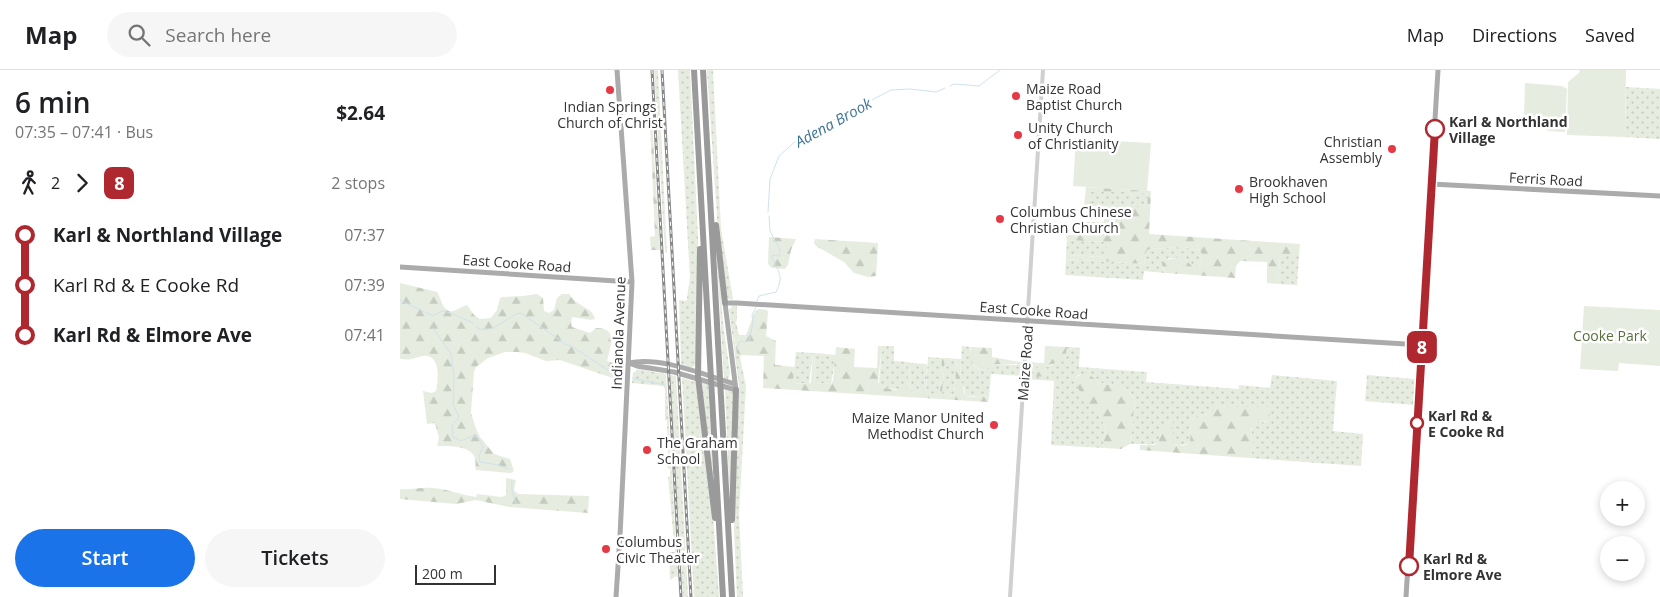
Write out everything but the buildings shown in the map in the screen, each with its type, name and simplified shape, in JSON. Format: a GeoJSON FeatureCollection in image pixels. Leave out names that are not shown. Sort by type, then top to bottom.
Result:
{"type":"FeatureCollection","features":[{"type":"Feature","properties":{"kind":"highway"},"geometry":{"type":"LineString","coordinates":[[694,70],[723,597]]}},
{"type":"Feature","properties":{"kind":"highway"},"geometry":{"type":"LineString","coordinates":[[703,70],[732,597]]}},
{"type":"Feature","properties":{"kind":"highway"},"geometry":{"type":"LineString","coordinates":[[710,179],[725,303]]}},
{"type":"Feature","properties":{"kind":"highway"},"geometry":{"type":"LineString","coordinates":[[701,191],[698,376],[722,567]]}},
{"type":"Feature","properties":{"kind":"highway"},"geometry":{"type":"LineString","coordinates":[[730,554],[736,387]]}},
{"type":"Feature","properties":{"kind":"main road","name":"Indianola Avenue"},"geometry":{"type":"LineString","coordinates":[[616,597],[632,282],[617,70]]}},
{"type":"Feature","properties":{"kind":"main road"},"geometry":{"type":"LineString","coordinates":[[1406,597],[1438,70]]}},
{"type":"Feature","properties":{"kind":"main road","name":"Ferris Road"},"geometry":{"type":"LineString","coordinates":[[1431,184],[1660,196]]}},
{"type":"Feature","properties":{"kind":"main road","name":"East Cooke Road"},"geometry":{"type":"LineString","coordinates":[[400,267],[632,282]]}},
{"type":"Feature","properties":{"kind":"main road","name":"East Cooke Road"},"geometry":{"type":"LineString","coordinates":[[725,303],[1422,345]]}},
{"type":"Feature","properties":{"kind":"main road"},"geometry":{"type":"LineString","coordinates":[[629,364],[638,362],[660,364],[736,387],[725,303]]}},
{"type":"Feature","properties":{"kind":"street","name":"Maize Road"},"geometry":{"type":"LineString","coordinates":[[1010,597],[1043,70]]}},
{"type":"Feature","properties":{"kind":"green space"},"geometry":{"type":"Polygon","coordinates":[[[654,70],[658,70],[667,253],[665,252],[654,70]]]}},
{"type":"Feature","properties":{"kind":"green space"},"geometry":{"type":"Polygon","coordinates":[[[678,70],[690,70],[698,239],[696,364],[692,368],[681,364],[679,300],[686,301],[688,298],[690,278],[678,70]]]}},
{"type":"Feature","properties":{"kind":"green space"},"geometry":{"type":"Polygon","coordinates":[[[707,70],[713,70],[721,229],[733,299],[731,300],[726,297],[718,232],[707,70]]]}},
{"type":"Feature","properties":{"kind":"green space"},"geometry":{"type":"Polygon","coordinates":[[[1580,70],[1626,70],[1625,137],[1567,135],[1568,82],[1580,70]]]}},
{"type":"Feature","properties":{"kind":"green space"},"geometry":{"type":"Polygon","coordinates":[[[1525,83],[1562,86],[1567,89],[1565,132],[1548,131],[1524,114],[1525,83]]]}},
{"type":"Feature","properties":{"kind":"green space"},"geometry":{"type":"Polygon","coordinates":[[[1626,87],[1660,89],[1660,139],[1625,137],[1626,87]]]}},
{"type":"Feature","properties":{"kind":"green space"},"geometry":{"type":"Polygon","coordinates":[[[652,122],[660,250],[651,250],[650,237],[655,236],[650,123],[652,122]]]}},
{"type":"Feature","properties":{"kind":"green space"},"geometry":{"type":"Polygon","coordinates":[[[1076,139],[1151,143],[1147,191],[1073,186],[1076,139]]]}},
{"type":"Feature","properties":{"kind":"green space"},"geometry":{"type":"Polygon","coordinates":[[[1086,187],[1151,191],[1149,234],[1300,244],[1299,256],[1280,257],[1278,284],[1267,283],[1267,262],[1240,261],[1236,266],[1235,278],[1166,273],[1162,265],[1165,261],[1177,258],[1181,253],[1185,254],[1187,261],[1193,267],[1198,267],[1201,264],[1202,254],[1199,250],[1183,247],[1149,249],[1146,252],[1144,264],[1066,259],[1066,255],[1107,256],[1107,242],[1067,240],[1066,237],[1068,235],[1081,235],[1082,229],[1079,223],[1104,222],[1105,207],[1147,207],[1148,195],[1146,193],[1139,193],[1136,198],[1129,192],[1091,192],[1089,198],[1092,205],[1084,206],[1086,187]]]}},
{"type":"Feature","properties":{"kind":"green space"},"geometry":{"type":"Polygon","coordinates":[[[1090,192],[1129,192],[1133,196],[1139,193],[1146,193],[1148,195],[1147,207],[1091,206],[1090,192]]]}},
{"type":"Feature","properties":{"kind":"green space"},"geometry":{"type":"Polygon","coordinates":[[[769,237],[796,239],[785,269],[772,268],[768,264],[769,237]]]}},
{"type":"Feature","properties":{"kind":"green space"},"geometry":{"type":"Polygon","coordinates":[[[815,239],[878,243],[876,276],[868,277],[854,273],[844,262],[816,246],[814,243],[815,239]]]}},
{"type":"Feature","properties":{"kind":"green space"},"geometry":{"type":"Polygon","coordinates":[[[1067,240],[1107,242],[1107,256],[1066,255],[1067,240]]]}},
{"type":"Feature","properties":{"kind":"green space"},"geometry":{"type":"Polygon","coordinates":[[[1183,247],[1199,250],[1202,254],[1201,264],[1198,267],[1193,267],[1187,261],[1185,254],[1181,253],[1177,258],[1168,258],[1163,268],[1166,273],[1144,271],[1143,280],[1065,275],[1066,259],[1144,264],[1146,252],[1149,249],[1183,247]]]}},
{"type":"Feature","properties":{"kind":"green space"},"geometry":{"type":"Polygon","coordinates":[[[1299,256],[1297,285],[1278,284],[1280,257],[1299,256]]]}},
{"type":"Feature","properties":{"kind":"green space"},"geometry":{"type":"Polygon","coordinates":[[[717,261],[730,373],[728,379],[724,378],[717,261]]]}},
{"type":"Feature","properties":{"kind":"green space"},"geometry":{"type":"Polygon","coordinates":[[[400,283],[437,292],[448,311],[467,305],[474,315],[480,319],[491,318],[497,310],[500,298],[503,297],[537,294],[543,298],[544,311],[549,313],[554,310],[557,298],[562,294],[569,294],[575,301],[590,311],[595,319],[572,317],[572,327],[590,333],[596,328],[608,331],[611,344],[607,361],[623,366],[624,382],[560,360],[546,361],[525,353],[505,352],[488,358],[476,367],[474,371],[471,413],[480,437],[494,454],[510,459],[514,471],[511,473],[476,470],[473,454],[464,448],[437,446],[439,438],[435,423],[427,424],[423,391],[432,393],[436,391],[437,365],[435,361],[425,356],[400,359],[400,283]]]}},
{"type":"Feature","properties":{"kind":"green space"},"geometry":{"type":"Polygon","coordinates":[[[737,305],[734,337],[746,386],[739,514],[743,597],[737,597],[734,530],[739,386],[729,310],[732,306],[737,305]]]}},
{"type":"Feature","properties":{"kind":"green space","name":"Cooke Park"},"geometry":{"type":"Polygon","coordinates":[[[1584,306],[1660,310],[1660,366],[1619,363],[1618,371],[1580,369],[1584,306]]]}},
{"type":"Feature","properties":{"kind":"green space"},"geometry":{"type":"Polygon","coordinates":[[[759,309],[767,310],[768,312],[766,336],[776,341],[775,365],[795,367],[793,380],[795,383],[809,384],[811,382],[813,353],[815,353],[814,383],[831,384],[833,381],[836,347],[855,349],[854,367],[877,368],[878,346],[882,346],[878,382],[881,387],[907,390],[909,362],[911,363],[910,391],[924,391],[925,364],[927,364],[926,391],[928,394],[940,393],[942,358],[945,358],[942,394],[954,396],[957,359],[961,359],[960,380],[963,384],[964,394],[970,397],[989,397],[988,402],[763,388],[764,356],[742,355],[740,357],[737,354],[734,336],[736,324],[739,335],[746,335],[755,311],[759,309]]]}},
{"type":"Feature","properties":{"kind":"green space"},"geometry":{"type":"Polygon","coordinates":[[[882,346],[894,346],[894,361],[909,362],[906,391],[881,387],[879,384],[882,346]]]}},
{"type":"Feature","properties":{"kind":"green space"},"geometry":{"type":"Polygon","coordinates":[[[962,346],[971,347],[973,365],[978,369],[984,370],[995,364],[1017,365],[1019,362],[1023,362],[1023,376],[991,374],[989,397],[965,395],[964,387],[960,380],[962,346]]]}},
{"type":"Feature","properties":{"kind":"green space"},"geometry":{"type":"Polygon","coordinates":[[[1045,346],[1067,347],[1065,360],[1048,365],[1044,376],[1037,377],[1038,366],[1040,363],[1044,363],[1045,346]]]}},
{"type":"Feature","properties":{"kind":"green space"},"geometry":{"type":"Polygon","coordinates":[[[971,347],[992,348],[992,357],[1019,362],[1019,364],[995,364],[984,370],[980,369],[972,362],[970,355],[971,347]]]}},
{"type":"Feature","properties":{"kind":"green space"},"geometry":{"type":"Polygon","coordinates":[[[1067,347],[1080,348],[1079,367],[1147,372],[1146,382],[1239,389],[1239,385],[1270,388],[1272,375],[1337,381],[1333,431],[1363,434],[1361,466],[1250,458],[1253,449],[1251,432],[1253,424],[1269,421],[1229,407],[1217,406],[1215,411],[1191,420],[1190,443],[1179,446],[1173,443],[1173,423],[1170,421],[1164,424],[1158,443],[1149,445],[1130,444],[1135,401],[1131,394],[1126,389],[1098,382],[1088,374],[1078,375],[1075,379],[1104,424],[1106,432],[1103,445],[1105,448],[1051,445],[1054,381],[1026,379],[1027,362],[1040,363],[1038,366],[1044,376],[1046,367],[1065,360],[1067,347]]]}},
{"type":"Feature","properties":{"kind":"green space"},"geometry":{"type":"Polygon","coordinates":[[[796,352],[813,353],[809,384],[795,383],[793,380],[796,352]]]}},
{"type":"Feature","properties":{"kind":"green space"},"geometry":{"type":"Polygon","coordinates":[[[815,353],[836,355],[831,384],[814,383],[815,353]]]}},
{"type":"Feature","properties":{"kind":"green space"},"geometry":{"type":"Polygon","coordinates":[[[928,357],[942,358],[940,394],[928,394],[926,391],[928,357]]]}},
{"type":"Feature","properties":{"kind":"green space"},"geometry":{"type":"Polygon","coordinates":[[[945,358],[957,359],[954,396],[942,394],[945,358]]]}},
{"type":"Feature","properties":{"kind":"green space"},"geometry":{"type":"Polygon","coordinates":[[[911,363],[925,364],[924,391],[922,392],[910,391],[911,363]]]}},
{"type":"Feature","properties":{"kind":"green space"},"geometry":{"type":"Polygon","coordinates":[[[638,369],[666,374],[678,577],[676,576],[670,580],[669,552],[675,552],[668,477],[670,477],[670,469],[668,468],[667,420],[665,420],[665,389],[663,386],[632,383],[633,373],[638,369]]]}},
{"type":"Feature","properties":{"kind":"green space"},"geometry":{"type":"Polygon","coordinates":[[[1083,374],[1089,374],[1098,382],[1126,389],[1131,394],[1135,401],[1130,444],[1121,449],[1105,448],[1103,445],[1106,432],[1104,424],[1079,390],[1075,379],[1083,374]]]}},
{"type":"Feature","properties":{"kind":"green space"},"geometry":{"type":"Polygon","coordinates":[[[670,375],[676,376],[688,597],[683,597],[670,375]]]}},
{"type":"Feature","properties":{"kind":"green space"},"geometry":{"type":"Polygon","coordinates":[[[1367,375],[1415,379],[1414,405],[1365,401],[1367,375]]]}},
{"type":"Feature","properties":{"kind":"green space"},"geometry":{"type":"Polygon","coordinates":[[[682,378],[696,382],[712,502],[719,597],[694,597],[682,378]]]}},
{"type":"Feature","properties":{"kind":"green space"},"geometry":{"type":"Polygon","coordinates":[[[700,383],[708,384],[713,476],[712,476],[700,383]]]}},
{"type":"Feature","properties":{"kind":"green space"},"geometry":{"type":"Polygon","coordinates":[[[725,390],[734,392],[730,503],[725,390]]]}},
{"type":"Feature","properties":{"kind":"green space"},"geometry":{"type":"Polygon","coordinates":[[[1217,406],[1270,407],[1269,421],[1259,423],[1251,428],[1253,451],[1250,458],[1140,450],[1140,445],[1154,445],[1158,443],[1164,424],[1167,421],[1173,422],[1173,442],[1176,445],[1181,446],[1190,443],[1191,420],[1215,411],[1217,406]]]}},
{"type":"Feature","properties":{"kind":"green space"},"geometry":{"type":"Polygon","coordinates":[[[506,478],[516,480],[514,490],[518,494],[589,496],[588,513],[509,507],[476,500],[456,504],[400,499],[400,489],[428,488],[476,497],[477,494],[502,497],[506,495],[506,478]]]}},
{"type":"Feature","properties":{"kind":"waterway","name":"Adena Brook"},"geometry":{"type":"LineString","coordinates":[[950,86],[954,84],[979,86],[1000,70]]}},
{"type":"Feature","properties":{"kind":"waterway","name":"Adena Brook"},"geometry":{"type":"LineString","coordinates":[[768,212],[770,179],[779,156],[799,138],[891,90],[910,89],[936,92],[945,88]]}},
{"type":"Feature","properties":{"kind":"waterway","name":"Adena Brook"},"geometry":{"type":"LineString","coordinates":[[757,301],[759,296],[776,292],[780,282],[780,275],[772,258],[772,255],[779,256],[780,250],[770,231],[769,216]]}},
{"type":"Feature","properties":{"kind":"waterway","name":"Adena Brook"},"geometry":{"type":"LineString","coordinates":[[400,300],[433,316],[442,311],[473,323]]}},
{"type":"Feature","properties":{"kind":"waterway","name":"Adena Brook"},"geometry":{"type":"LineString","coordinates":[[737,350],[740,341],[749,341],[753,322],[752,315],[756,307]]}},
{"type":"Feature","properties":{"kind":"waterway","name":"Adena Brook"},"geometry":{"type":"LineString","coordinates":[[476,327],[486,330],[521,313],[564,344],[571,346],[614,374],[624,377]]}},
{"type":"Feature","properties":{"kind":"waterway"},"geometry":{"type":"LineString","coordinates":[[433,328],[451,354],[454,376],[453,404],[459,417],[452,426],[453,437],[461,441],[472,436],[478,437],[483,447],[479,456],[480,462],[499,465],[508,469]]}},
{"type":"Feature","properties":{"kind":"waterway","name":"Adena Brook"},"geometry":{"type":"LineString","coordinates":[[632,378],[665,385]]}},
{"type":"Feature","properties":{"kind":"waterway"},"geometry":{"type":"LineString","coordinates":[[512,481],[512,491],[516,503]]}},
{"type":"Feature","properties":{"kind":"railway"},"geometry":{"type":"LineString","coordinates":[[652,70],[681,597]]}},
{"type":"Feature","properties":{"kind":"railway"},"geometry":{"type":"LineString","coordinates":[[662,70],[691,597]]}},
{"type":"Feature","properties":{"kind":"bus line","name":"8"},"geometry":{"type":"LineString","coordinates":[[1409,566],[1435,129]]}},
{"type":"Feature","properties":{"kind":"place","name":"Indian Springs Church of Christ"},"geometry":{"type":"Point","coordinates":[610,90]}},
{"type":"Feature","properties":{"kind":"place","name":"Maize Road Baptist Church"},"geometry":{"type":"Point","coordinates":[1016,96]}},
{"type":"Feature","properties":{"kind":"place","name":"Karl & Northland Village"},"geometry":{"type":"Point","coordinates":[1435,129]}},
{"type":"Feature","properties":{"kind":"place","name":"Unity Church of Christianity"},"geometry":{"type":"Point","coordinates":[1018,135]}},
{"type":"Feature","properties":{"kind":"place","name":"Christian Assembly"},"geometry":{"type":"Point","coordinates":[1392,149]}},
{"type":"Feature","properties":{"kind":"place","name":"Brookhaven High School"},"geometry":{"type":"Point","coordinates":[1239,189]}},
{"type":"Feature","properties":{"kind":"place","name":"Columbus Chinese Christian Church"},"geometry":{"type":"Point","coordinates":[1000,219]}},
{"type":"Feature","properties":{"kind":"place","name":"Karl Rd & E Cooke Rd"},"geometry":{"type":"Point","coordinates":[1417,423]}},
{"type":"Feature","properties":{"kind":"place","name":"Maize Manor United Methodist Church"},"geometry":{"type":"Point","coordinates":[994,425]}},
{"type":"Feature","properties":{"kind":"place","name":"The Graham School"},"geometry":{"type":"Point","coordinates":[647,450]}},
{"type":"Feature","properties":{"kind":"place","name":"Columbus Civic Theater"},"geometry":{"type":"Point","coordinates":[606,549]}},
{"type":"Feature","properties":{"kind":"place","name":"Karl Rd & Elmore Ave"},"geometry":{"type":"Point","coordinates":[1409,566]}}]}
